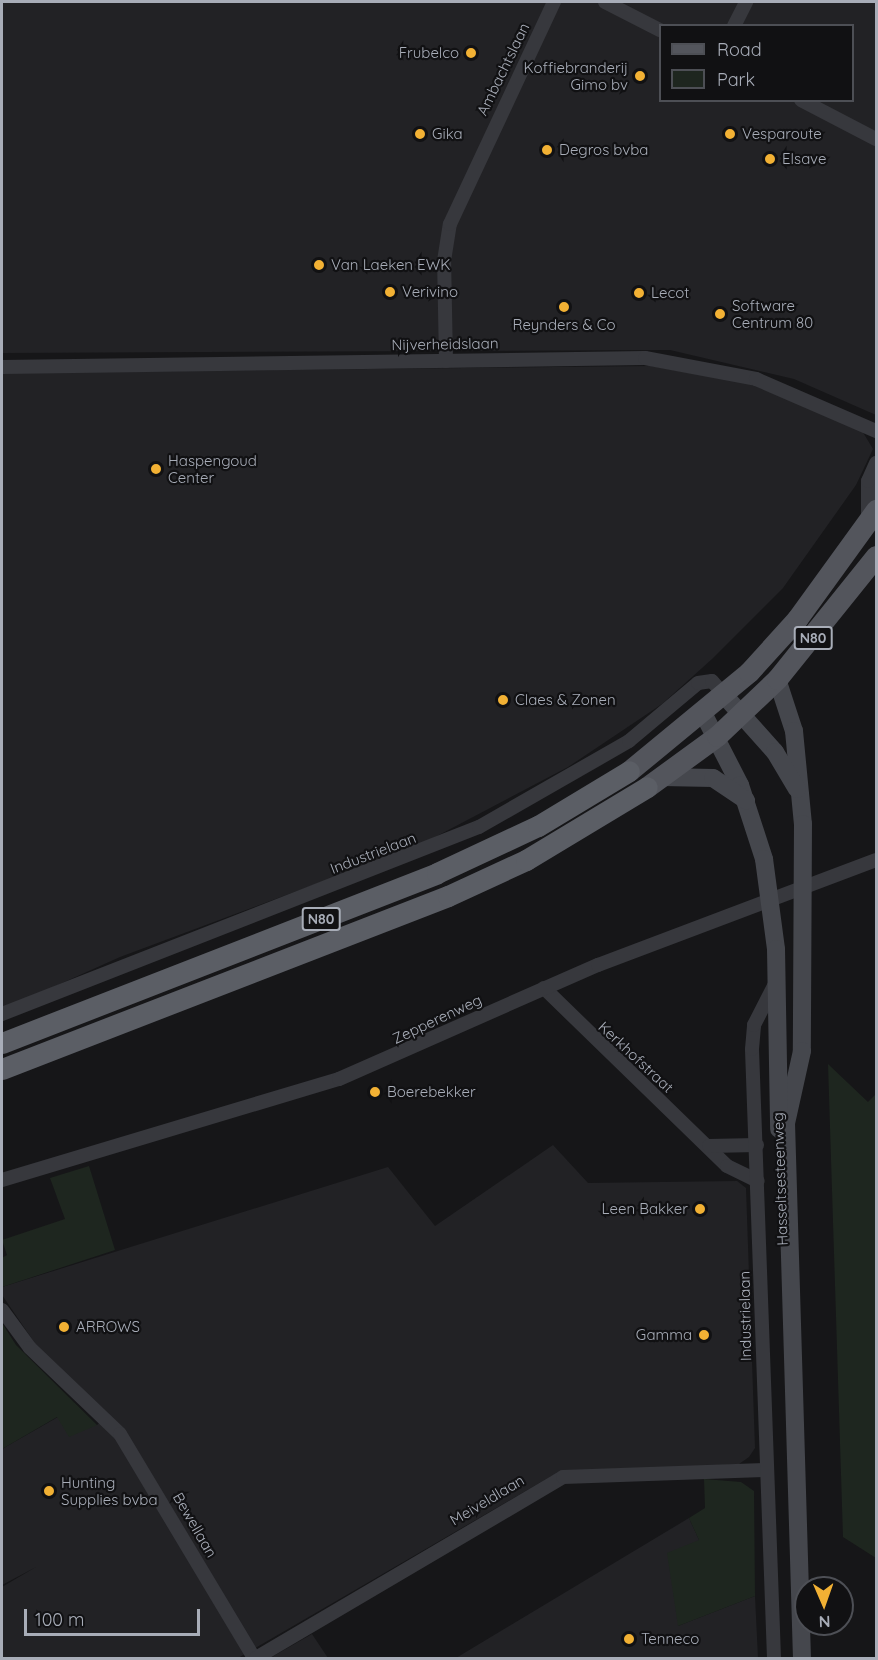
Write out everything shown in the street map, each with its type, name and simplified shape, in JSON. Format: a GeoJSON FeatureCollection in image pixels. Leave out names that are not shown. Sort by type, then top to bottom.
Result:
{"type":"FeatureCollection","features":[{"type":"Feature","properties":{"kind":"highway","name":"N80"},"geometry":{"type":"LineString","coordinates":[[2,1043],[437,873],[538,826],[628,771]]}},
{"type":"Feature","properties":{"kind":"highway","name":"N80"},"geometry":{"type":"LineString","coordinates":[[2,1070],[448,896],[526,860],[655,782]]}},
{"type":"Feature","properties":{"kind":"main road","name":"N80"},"geometry":{"type":"LineString","coordinates":[[628,771],[724,695],[797,619],[872,517]]}},
{"type":"Feature","properties":{"kind":"main road","name":"N80"},"geometry":{"type":"LineString","coordinates":[[655,782],[717,736],[777,679],[876,556]]}},
{"type":"Feature","properties":{"kind":"main road","name":"Hasseltsesteenweg"},"geometry":{"type":"LineString","coordinates":[[777,679],[794,731],[803,890],[802,1051],[786,1123],[802,1659]]}},
{"type":"Feature","properties":{"kind":"main road","name":"Hasseltsesteenweg"},"geometry":{"type":"LineString","coordinates":[[724,695],[783,762],[799,793]]}},
{"type":"Feature","properties":{"kind":"main road","name":"Hasseltsesteenweg"},"geometry":{"type":"LineString","coordinates":[[703,713],[717,736],[746,800],[771,901],[778,979],[795,1659]]}},
{"type":"Feature","properties":{"kind":"main road"},"geometry":{"type":"LineString","coordinates":[[655,782],[713,778],[746,800]]}},
{"type":"Feature","properties":{"kind":"street","name":"Ambachtslaan"},"geometry":{"type":"LineString","coordinates":[[446,361],[444,261],[450,224],[554,2]]}},
{"type":"Feature","properties":{"kind":"street"},"geometry":{"type":"LineString","coordinates":[[605,2],[659,29]]}},
{"type":"Feature","properties":{"kind":"street"},"geometry":{"type":"LineString","coordinates":[[735,24],[746,2]]}},
{"type":"Feature","properties":{"kind":"street"},"geometry":{"type":"LineString","coordinates":[[805,102],[876,139]]}},
{"type":"Feature","properties":{"kind":"street","name":"Nijverheidslaan"},"geometry":{"type":"LineString","coordinates":[[2,367],[446,361],[680,362],[775,385],[876,431]]}},
{"type":"Feature","properties":{"kind":"street"},"geometry":{"type":"LineString","coordinates":[[872,517],[868,481],[876,464]]}},
{"type":"Feature","properties":{"kind":"street","name":"Industrielaan"},"geometry":{"type":"LineString","coordinates":[[2,1014],[479,827],[629,741],[698,683],[712,681],[724,695]]}},
{"type":"Feature","properties":{"kind":"street","name":"Zepperenweg"},"geometry":{"type":"LineString","coordinates":[[2,1180],[339,1079],[544,988],[876,860]]}},
{"type":"Feature","properties":{"kind":"street","name":"Industrielaan"},"geometry":{"type":"LineString","coordinates":[[774,1659],[765,1470],[754,1025],[778,979]]}},
{"type":"Feature","properties":{"kind":"street","name":"Kerkhofstraat"},"geometry":{"type":"LineString","coordinates":[[544,988],[743,1179],[758,1181]]}},
{"type":"Feature","properties":{"kind":"street"},"geometry":{"type":"LineString","coordinates":[[709,1146],[756,1144]]}},
{"type":"Feature","properties":{"kind":"street","name":"Bewellaan"},"geometry":{"type":"LineString","coordinates":[[2,1310],[30,1348],[120,1434],[255,1659]]}},
{"type":"Feature","properties":{"kind":"street","name":"Meiveldlaan"},"geometry":{"type":"LineString","coordinates":[[255,1659],[563,1477],[765,1470]]}},
{"type":"Feature","properties":{"kind":"shaded area"},"geometry":{"type":"Polygon","coordinates":[[[2,2],[876,2],[876,415],[794,379],[670,350],[2,353],[2,2]]]}},
{"type":"Feature","properties":{"kind":"shaded area"},"geometry":{"type":"Polygon","coordinates":[[[651,366],[750,384],[861,429],[873,449],[856,485],[783,588],[712,659],[662,704],[568,767],[418,846],[120,957],[2,1010],[2,373],[651,366]]]}},
{"type":"Feature","properties":{"kind":"shaded area"},"geometry":{"type":"Polygon","coordinates":[[[553,1145],[588,1183],[737,1181],[746,1188],[755,1448],[749,1457],[739,1464],[553,1475],[238,1658],[2,1658],[2,1587],[36,1567],[2,1585],[2,1449],[58,1417],[97,1425],[109,1414],[43,1355],[2,1295],[2,1287],[388,1167],[435,1226],[553,1145]]]}},
{"type":"Feature","properties":{"kind":"shaded area"},"geometry":{"type":"Polygon","coordinates":[[[689,1518],[699,1540],[678,1626],[755,1596],[758,1658],[456,1658],[689,1518]]]}},
{"type":"Feature","properties":{"kind":"shaded area"},"geometry":{"type":"Polygon","coordinates":[[[312,1634],[328,1658],[270,1658],[312,1634]]]}},
{"type":"Feature","properties":{"kind":"green space"},"geometry":{"type":"Polygon","coordinates":[[[828,1064],[868,1102],[876,1094],[876,1558],[843,1537],[828,1064]]]}},
{"type":"Feature","properties":{"kind":"green space"},"geometry":{"type":"Polygon","coordinates":[[[89,1166],[115,1250],[2,1287],[2,1258],[7,1255],[2,1240],[65,1219],[50,1178],[89,1166]]]}},
{"type":"Feature","properties":{"kind":"green space"},"geometry":{"type":"Polygon","coordinates":[[[2,1323],[16,1345],[97,1425],[69,1437],[57,1417],[2,1449],[2,1323]]]}},
{"type":"Feature","properties":{"kind":"green space"},"geometry":{"type":"Polygon","coordinates":[[[704,1479],[741,1482],[754,1491],[755,1596],[678,1626],[667,1553],[699,1540],[689,1518],[705,1508],[704,1479]]]}},
{"type":"Feature","properties":{"kind":"place","name":"Frubelco"},"geometry":{"type":"Point","coordinates":[471,53]}},
{"type":"Feature","properties":{"kind":"place","name":"Koffiebranderij Gimo bv"},"geometry":{"type":"Point","coordinates":[640,76]}},
{"type":"Feature","properties":{"kind":"place","name":"Gika"},"geometry":{"type":"Point","coordinates":[420,134]}},
{"type":"Feature","properties":{"kind":"place","name":"Vesparoute"},"geometry":{"type":"Point","coordinates":[730,134]}},
{"type":"Feature","properties":{"kind":"place","name":"Degros bvba"},"geometry":{"type":"Point","coordinates":[547,150]}},
{"type":"Feature","properties":{"kind":"place","name":"Elsave"},"geometry":{"type":"Point","coordinates":[770,159]}},
{"type":"Feature","properties":{"kind":"place","name":"Van Laeken EWK"},"geometry":{"type":"Point","coordinates":[319,265]}},
{"type":"Feature","properties":{"kind":"place","name":"Verivino"},"geometry":{"type":"Point","coordinates":[390,292]}},
{"type":"Feature","properties":{"kind":"place","name":"Lecot"},"geometry":{"type":"Point","coordinates":[639,293]}},
{"type":"Feature","properties":{"kind":"place","name":"Reynders & Co"},"geometry":{"type":"Point","coordinates":[564,307]}},
{"type":"Feature","properties":{"kind":"place","name":"Software Centrum 80"},"geometry":{"type":"Point","coordinates":[720,314]}},
{"type":"Feature","properties":{"kind":"place","name":"Haspengoud Center"},"geometry":{"type":"Point","coordinates":[156,469]}},
{"type":"Feature","properties":{"kind":"place","name":"Claes & Zonen"},"geometry":{"type":"Point","coordinates":[503,700]}},
{"type":"Feature","properties":{"kind":"place","name":"Boerebekker"},"geometry":{"type":"Point","coordinates":[375,1092]}},
{"type":"Feature","properties":{"kind":"place","name":"Leen Bakker"},"geometry":{"type":"Point","coordinates":[700,1209]}},
{"type":"Feature","properties":{"kind":"place","name":"ARROWS"},"geometry":{"type":"Point","coordinates":[64,1327]}},
{"type":"Feature","properties":{"kind":"place","name":"Gamma"},"geometry":{"type":"Point","coordinates":[704,1335]}},
{"type":"Feature","properties":{"kind":"place","name":"Hunting Supplies bvba"},"geometry":{"type":"Point","coordinates":[49,1491]}},
{"type":"Feature","properties":{"kind":"place","name":"Tenneco"},"geometry":{"type":"Point","coordinates":[629,1639]}}]}
